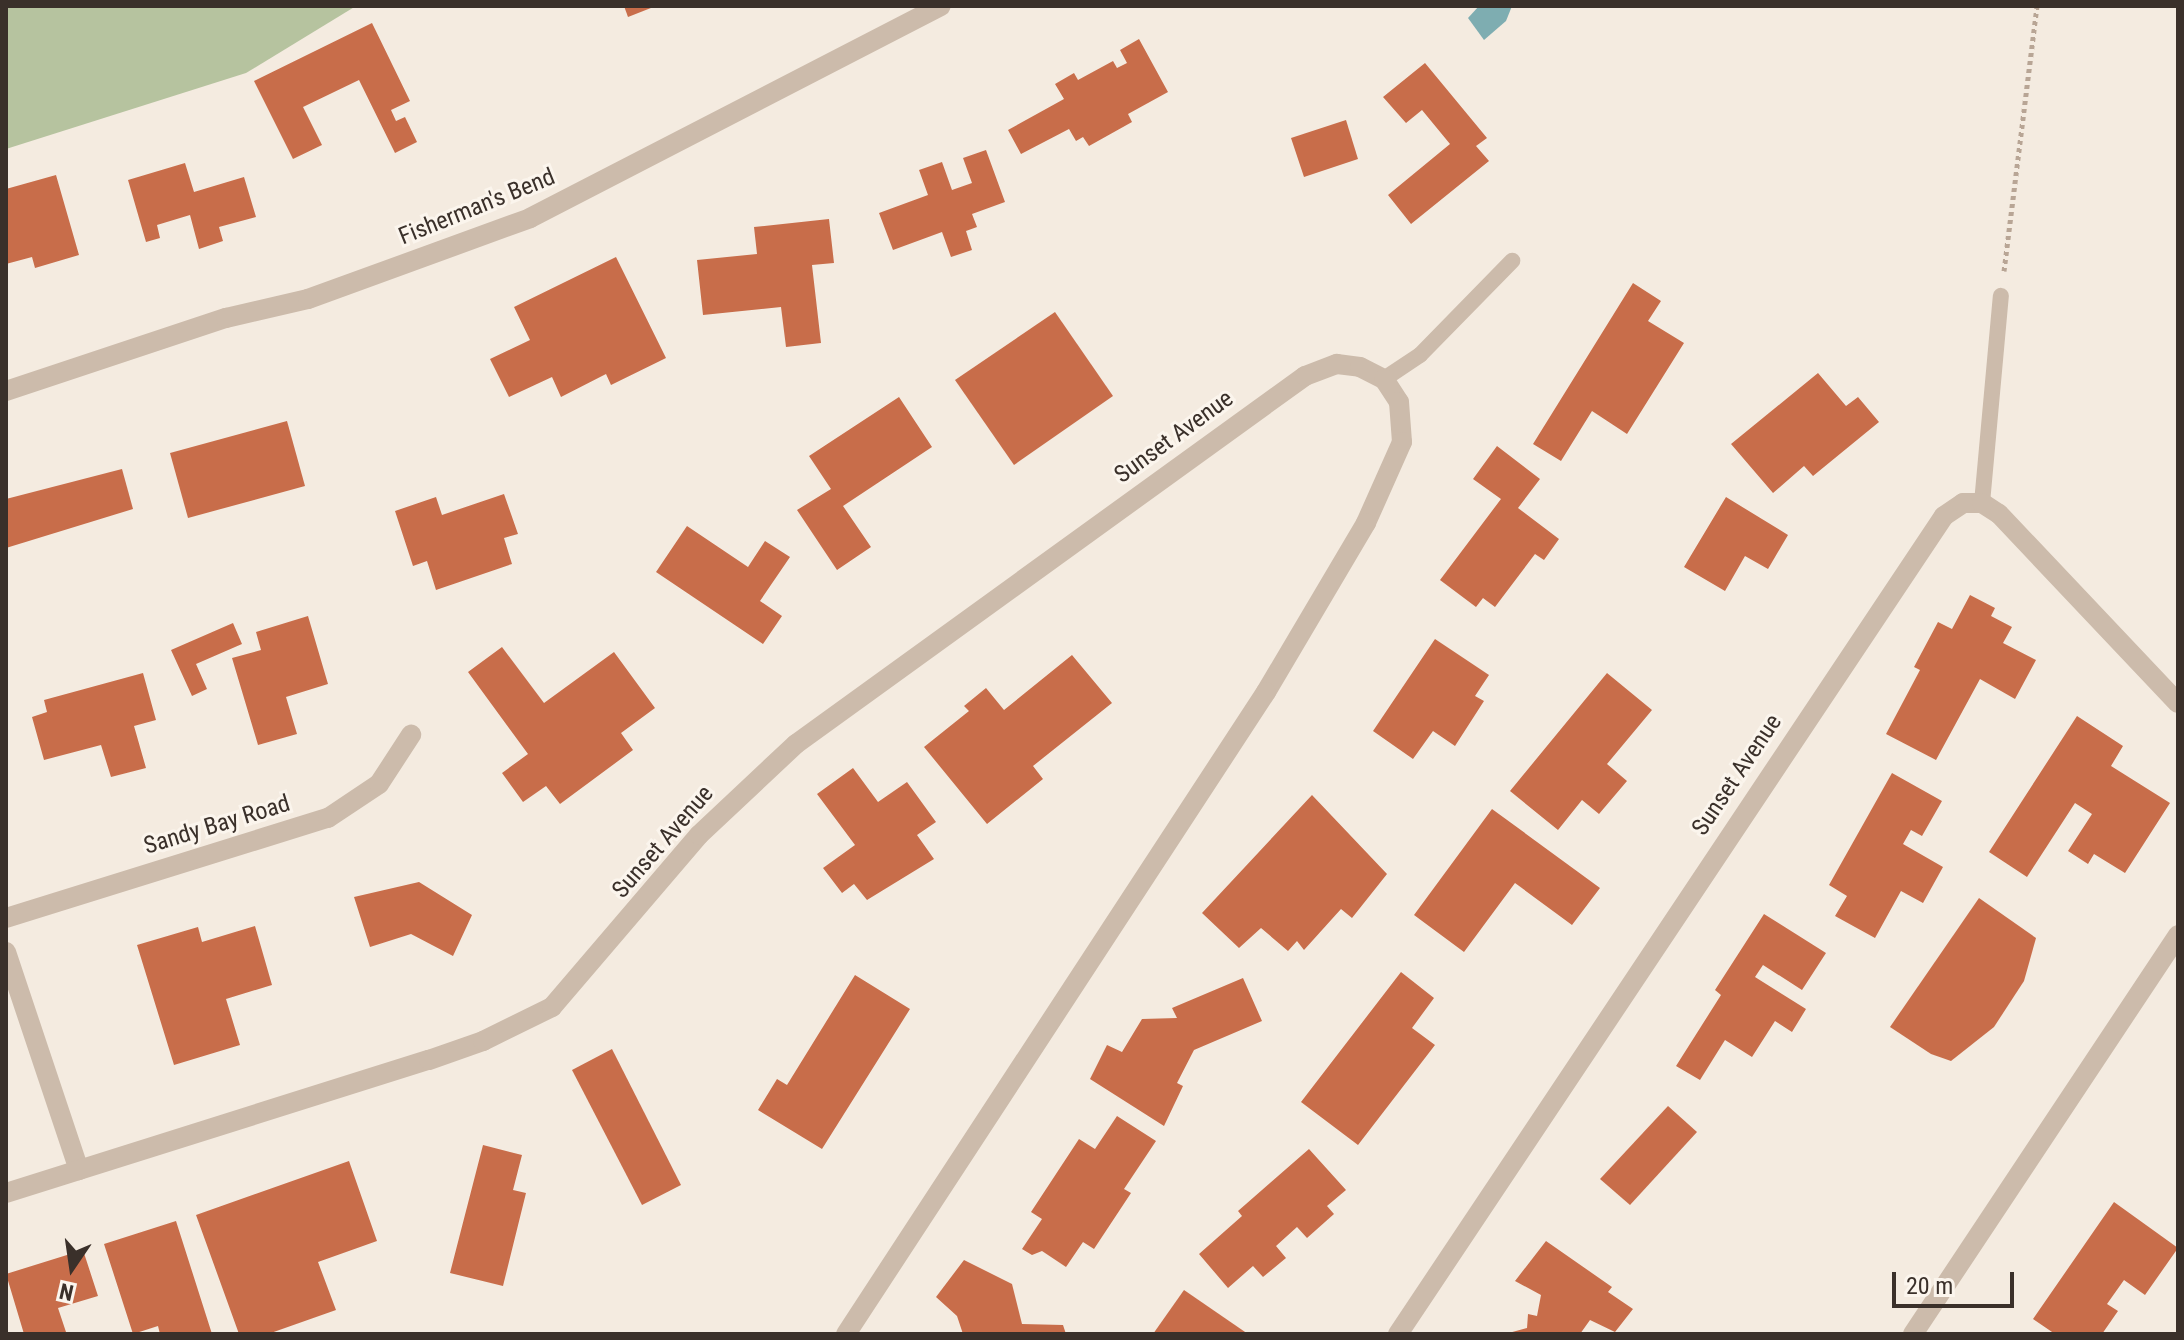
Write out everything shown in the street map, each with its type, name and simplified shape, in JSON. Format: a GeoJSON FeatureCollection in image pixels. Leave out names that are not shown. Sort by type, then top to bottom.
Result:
{"type":"FeatureCollection","features":[{"type":"Feature","properties":{"kind":"street","name":"Fisherman's Bend"},"geometry":{"type":"LineString","coordinates":[[6,391],[226,318],[322,295],[530,218],[940,6]]}},
{"type":"Feature","properties":{"kind":"street","name":"Sunset Avenue"},"geometry":{"type":"LineString","coordinates":[[6,1193],[443,1055],[552,1007],[699,835],[796,744],[1305,376],[1337,364],[1360,367],[1384,379]]}},
{"type":"Feature","properties":{"kind":"street"},"geometry":{"type":"LineString","coordinates":[[846,1334],[1266,692],[1366,523],[1402,442],[1399,402],[1384,379]]}},
{"type":"Feature","properties":{"kind":"street","name":"Sunset Avenue"},"geometry":{"type":"LineString","coordinates":[[1398,1334],[1926,537],[1963,503],[1982,503]]}},
{"type":"Feature","properties":{"kind":"street"},"geometry":{"type":"LineString","coordinates":[[1982,503],[1999,514],[2178,703]]}},
{"type":"Feature","properties":{"kind":"street","name":"Sandy Bay Road"},"geometry":{"type":"LineString","coordinates":[[6,918],[328,818],[379,784],[411,735]]}},
{"type":"Feature","properties":{"kind":"street"},"geometry":{"type":"LineString","coordinates":[[1913,1334],[2178,935]]}},
{"type":"Feature","properties":{"kind":"street"},"geometry":{"type":"LineString","coordinates":[[6,952],[79,1170]]}},
{"type":"Feature","properties":{"kind":"lane"},"geometry":{"type":"LineString","coordinates":[[1384,379],[1420,355],[1512,261]]}},
{"type":"Feature","properties":{"kind":"lane"},"geometry":{"type":"LineString","coordinates":[[1982,503],[2001,296]]}},
{"type":"Feature","properties":{"kind":"path"},"geometry":{"type":"LineString","coordinates":[[2001,296],[2037,6]]}},
{"type":"Feature","properties":{"kind":"green space"},"geometry":{"type":"Polygon","coordinates":[[[6,6],[356,6],[246,73],[6,149],[6,6]]]}},
{"type":"Feature","properties":{"kind":"water"},"geometry":{"type":"Polygon","coordinates":[[[1479,6],[1512,6],[1506,21],[1484,40],[1468,18],[1479,6]]]}},
{"type":"Feature","properties":{"kind":"building"},"geometry":{"type":"Polygon","coordinates":[[[624,6],[656,6],[628,17],[624,6]]]}},
{"type":"Feature","properties":{"kind":"building"},"geometry":{"type":"Polygon","coordinates":[[[372,23],[410,101],[391,110],[396,121],[405,117],[417,142],[395,153],[359,80],[303,107],[322,145],[293,159],[254,81],[372,23]]]}},
{"type":"Feature","properties":{"kind":"building"},"geometry":{"type":"Polygon","coordinates":[[[1139,39],[1168,92],[1128,114],[1132,122],[1089,146],[1083,137],[1076,141],[1069,129],[1021,154],[1008,130],[1064,99],[1055,84],[1074,73],[1078,80],[1113,61],[1117,68],[1127,63],[1120,50],[1139,39]]]}},
{"type":"Feature","properties":{"kind":"building"},"geometry":{"type":"Polygon","coordinates":[[[1425,63],[1487,138],[1476,146],[1489,161],[1411,224],[1388,195],[1450,144],[1422,110],[1406,123],[1383,97],[1425,63]]]}},
{"type":"Feature","properties":{"kind":"building"},"geometry":{"type":"Polygon","coordinates":[[[1346,120],[1358,159],[1304,177],[1291,138],[1346,120]]]}},
{"type":"Feature","properties":{"kind":"building"},"geometry":{"type":"Polygon","coordinates":[[[986,150],[1005,202],[972,214],[977,227],[966,231],[972,250],[951,257],[942,232],[893,250],[879,213],[928,195],[919,170],[942,162],[952,190],[972,183],[963,158],[986,150]]]}},
{"type":"Feature","properties":{"kind":"building"},"geometry":{"type":"Polygon","coordinates":[[[185,163],[194,192],[244,177],[256,217],[219,227],[223,241],[199,249],[190,215],[157,225],[160,238],[146,242],[128,180],[185,163]]]}},
{"type":"Feature","properties":{"kind":"building"},"geometry":{"type":"Polygon","coordinates":[[[56,175],[79,255],[35,268],[32,257],[6,264],[6,189],[56,175]]]}},
{"type":"Feature","properties":{"kind":"building"},"geometry":{"type":"Polygon","coordinates":[[[829,219],[834,263],[812,265],[821,343],[786,347],[781,307],[703,315],[697,260],[757,254],[754,227],[829,219]]]}},
{"type":"Feature","properties":{"kind":"building"},"geometry":{"type":"Polygon","coordinates":[[[616,257],[666,358],[611,385],[606,374],[561,397],[552,377],[509,397],[490,359],[530,340],[514,307],[616,257]]]}},
{"type":"Feature","properties":{"kind":"building"},"geometry":{"type":"Polygon","coordinates":[[[1633,283],[1661,301],[1648,321],[1684,343],[1627,434],[1592,411],[1561,461],[1533,444],[1633,283]]]}},
{"type":"Feature","properties":{"kind":"building"},"geometry":{"type":"Polygon","coordinates":[[[1055,312],[1113,396],[1014,465],[955,380],[1055,312]]]}},
{"type":"Feature","properties":{"kind":"building"},"geometry":{"type":"Polygon","coordinates":[[[1818,373],[1846,406],[1858,397],[1879,422],[1813,476],[1804,466],[1773,493],[1731,444],[1818,373]]]}},
{"type":"Feature","properties":{"kind":"building"},"geometry":{"type":"Polygon","coordinates":[[[899,397],[932,447],[843,506],[871,547],[837,570],[797,510],[831,489],[809,456],[899,397]]]}},
{"type":"Feature","properties":{"kind":"building"},"geometry":{"type":"Polygon","coordinates":[[[287,421],[305,486],[188,518],[170,453],[287,421]]]}},
{"type":"Feature","properties":{"kind":"building"},"geometry":{"type":"Polygon","coordinates":[[[1497,446],[1540,479],[1518,508],[1559,539],[1544,560],[1535,554],[1495,607],[1483,598],[1476,607],[1440,580],[1501,499],[1473,479],[1497,446]]]}},
{"type":"Feature","properties":{"kind":"building"},"geometry":{"type":"Polygon","coordinates":[[[122,469],[133,509],[6,548],[6,499],[122,469]]]}},
{"type":"Feature","properties":{"kind":"building"},"geometry":{"type":"Polygon","coordinates":[[[504,494],[518,534],[504,538],[512,564],[436,590],[427,561],[413,566],[395,511],[436,497],[442,515],[504,494]]]}},
{"type":"Feature","properties":{"kind":"building"},"geometry":{"type":"Polygon","coordinates":[[[1726,497],[1788,535],[1768,569],[1745,556],[1725,591],[1684,567],[1726,497]]]}},
{"type":"Feature","properties":{"kind":"building"},"geometry":{"type":"Polygon","coordinates":[[[687,526],[748,567],[765,541],[790,557],[760,601],[782,616],[763,644],[656,572],[687,526]]]}},
{"type":"Feature","properties":{"kind":"building"},"geometry":{"type":"Polygon","coordinates":[[[1970,595],[1995,608],[1991,616],[2012,627],[2003,643],[2036,660],[2015,699],[1980,679],[1936,760],[1886,734],[1920,670],[1914,667],[1938,622],[1952,629],[1970,595]]]}},
{"type":"Feature","properties":{"kind":"building"},"geometry":{"type":"Polygon","coordinates":[[[308,616],[328,684],[286,697],[297,734],[258,745],[232,658],[261,650],[256,632],[308,616]]]}},
{"type":"Feature","properties":{"kind":"building"},"geometry":{"type":"Polygon","coordinates":[[[233,623],[242,644],[196,664],[207,689],[192,696],[171,650],[233,623]]]}},
{"type":"Feature","properties":{"kind":"building"},"geometry":{"type":"Polygon","coordinates":[[[1435,639],[1489,675],[1475,696],[1484,701],[1455,746],[1433,731],[1413,759],[1373,731],[1435,639]]]}},
{"type":"Feature","properties":{"kind":"building"},"geometry":{"type":"Polygon","coordinates":[[[502,647],[544,703],[614,652],[655,708],[621,733],[633,750],[560,804],[546,786],[523,802],[502,773],[528,754],[468,672],[502,647]]]}},
{"type":"Feature","properties":{"kind":"building"},"geometry":{"type":"Polygon","coordinates":[[[1072,655],[1112,703],[1033,766],[1043,779],[987,824],[924,747],[969,711],[964,706],[986,688],[1004,710],[1072,655]]]}},
{"type":"Feature","properties":{"kind":"building"},"geometry":{"type":"Polygon","coordinates":[[[143,673],[156,720],[134,726],[146,768],[111,777],[101,745],[44,760],[32,717],[47,712],[44,700],[143,673]]]}},
{"type":"Feature","properties":{"kind":"building"},"geometry":{"type":"Polygon","coordinates":[[[1607,673],[1652,710],[1607,764],[1627,781],[1599,814],[1582,800],[1558,830],[1510,791],[1607,673]]]}},
{"type":"Feature","properties":{"kind":"building"},"geometry":{"type":"Polygon","coordinates":[[[2077,716],[2123,746],[2111,766],[2170,803],[2125,873],[2094,854],[2088,864],[2068,851],[2092,814],[2075,803],[2027,877],[1989,852],[2077,716]]]}},
{"type":"Feature","properties":{"kind":"building"},"geometry":{"type":"Polygon","coordinates":[[[853,768],[878,802],[907,782],[936,822],[917,835],[934,859],[867,900],[854,884],[842,893],[823,868],[855,845],[817,794],[853,768]]]}},
{"type":"Feature","properties":{"kind":"building"},"geometry":{"type":"Polygon","coordinates":[[[1892,773],[1942,801],[1922,836],[1911,830],[1903,844],[1943,867],[1923,903],[1901,891],[1875,938],[1835,916],[1847,896],[1829,885],[1892,773]]]}},
{"type":"Feature","properties":{"kind":"building"},"geometry":{"type":"Polygon","coordinates":[[[1312,795],[1387,874],[1352,918],[1341,909],[1304,950],[1297,941],[1288,951],[1261,928],[1239,948],[1202,913],[1312,795]]]}},
{"type":"Feature","properties":{"kind":"building"},"geometry":{"type":"Polygon","coordinates":[[[1492,809],[1600,888],[1572,925],[1515,883],[1464,952],[1414,915],[1492,809]]]}},
{"type":"Feature","properties":{"kind":"building"},"geometry":{"type":"Polygon","coordinates":[[[419,882],[472,915],[453,956],[411,934],[370,947],[354,897],[419,882]]]}},
{"type":"Feature","properties":{"kind":"building"},"geometry":{"type":"Polygon","coordinates":[[[1979,898],[2036,938],[2024,981],[1994,1027],[1951,1061],[1931,1054],[1890,1027],[1979,898]]]}},
{"type":"Feature","properties":{"kind":"building"},"geometry":{"type":"Polygon","coordinates":[[[1764,914],[1826,953],[1802,990],[1763,965],[1755,977],[1806,1009],[1792,1032],[1775,1021],[1752,1057],[1725,1040],[1700,1080],[1676,1066],[1721,995],[1715,990],[1764,914]]]}},
{"type":"Feature","properties":{"kind":"building"},"geometry":{"type":"Polygon","coordinates":[[[255,926],[272,985],[226,999],[240,1045],[174,1065],[137,945],[198,927],[202,942],[255,926]]]}},
{"type":"Feature","properties":{"kind":"building"},"geometry":{"type":"Polygon","coordinates":[[[1401,972],[1434,998],[1412,1028],[1435,1045],[1358,1145],[1301,1102],[1401,972]]]}},
{"type":"Feature","properties":{"kind":"building"},"geometry":{"type":"Polygon","coordinates":[[[855,975],[910,1009],[822,1149],[758,1110],[777,1079],[787,1085],[855,975]]]}},
{"type":"Feature","properties":{"kind":"building"},"geometry":{"type":"Polygon","coordinates":[[[1243,978],[1262,1021],[1194,1050],[1177,1083],[1183,1086],[1164,1126],[1090,1079],[1107,1045],[1122,1052],[1142,1019],[1177,1018],[1172,1008],[1243,978]]]}},
{"type":"Feature","properties":{"kind":"building"},"geometry":{"type":"Polygon","coordinates":[[[612,1049],[681,1185],[642,1205],[572,1070],[612,1049]]]}},
{"type":"Feature","properties":{"kind":"building"},"geometry":{"type":"Polygon","coordinates":[[[1668,1106],[1697,1132],[1630,1205],[1600,1179],[1668,1106]]]}},
{"type":"Feature","properties":{"kind":"building"},"geometry":{"type":"Polygon","coordinates":[[[1117,1116],[1156,1141],[1124,1189],[1131,1193],[1094,1249],[1083,1242],[1066,1267],[1042,1251],[1032,1255],[1022,1249],[1042,1219],[1031,1212],[1079,1139],[1095,1149],[1117,1116]]]}},
{"type":"Feature","properties":{"kind":"building"},"geometry":{"type":"Polygon","coordinates":[[[483,1145],[522,1155],[513,1190],[526,1193],[503,1286],[450,1273],[483,1145]]]}},
{"type":"Feature","properties":{"kind":"building"},"geometry":{"type":"Polygon","coordinates":[[[1309,1149],[1346,1190],[1327,1206],[1334,1214],[1307,1238],[1297,1227],[1276,1246],[1286,1258],[1263,1277],[1253,1266],[1228,1288],[1199,1254],[1242,1216],[1238,1211],[1309,1149]]]}},
{"type":"Feature","properties":{"kind":"building"},"geometry":{"type":"Polygon","coordinates":[[[349,1161],[377,1241],[318,1262],[336,1310],[268,1334],[239,1334],[196,1215],[349,1161]]]}},
{"type":"Feature","properties":{"kind":"building"},"geometry":{"type":"Polygon","coordinates":[[[2114,1202],[2178,1248],[2145,1295],[2124,1280],[2107,1304],[2118,1311],[2102,1334],[2055,1334],[2033,1319],[2114,1202]]]}},
{"type":"Feature","properties":{"kind":"building"},"geometry":{"type":"Polygon","coordinates":[[[176,1221],[212,1334],[160,1334],[158,1326],[133,1334],[104,1244],[176,1221]]]}},
{"type":"Feature","properties":{"kind":"building"},"geometry":{"type":"Polygon","coordinates":[[[1546,1241],[1612,1287],[1608,1292],[1633,1309],[1615,1332],[1590,1320],[1580,1334],[1505,1334],[1527,1328],[1528,1314],[1537,1316],[1541,1295],[1515,1281],[1546,1241]]]}},
{"type":"Feature","properties":{"kind":"building"},"geometry":{"type":"Polygon","coordinates":[[[83,1250],[98,1296],[58,1308],[66,1332],[24,1334],[6,1274],[83,1250]]]}},
{"type":"Feature","properties":{"kind":"building"},"geometry":{"type":"Polygon","coordinates":[[[964,1260],[1012,1284],[1022,1324],[1063,1325],[1066,1334],[963,1334],[957,1316],[936,1297],[964,1260]]]}},
{"type":"Feature","properties":{"kind":"building"},"geometry":{"type":"Polygon","coordinates":[[[1184,1290],[1248,1334],[1153,1334],[1184,1290]]]}}]}
